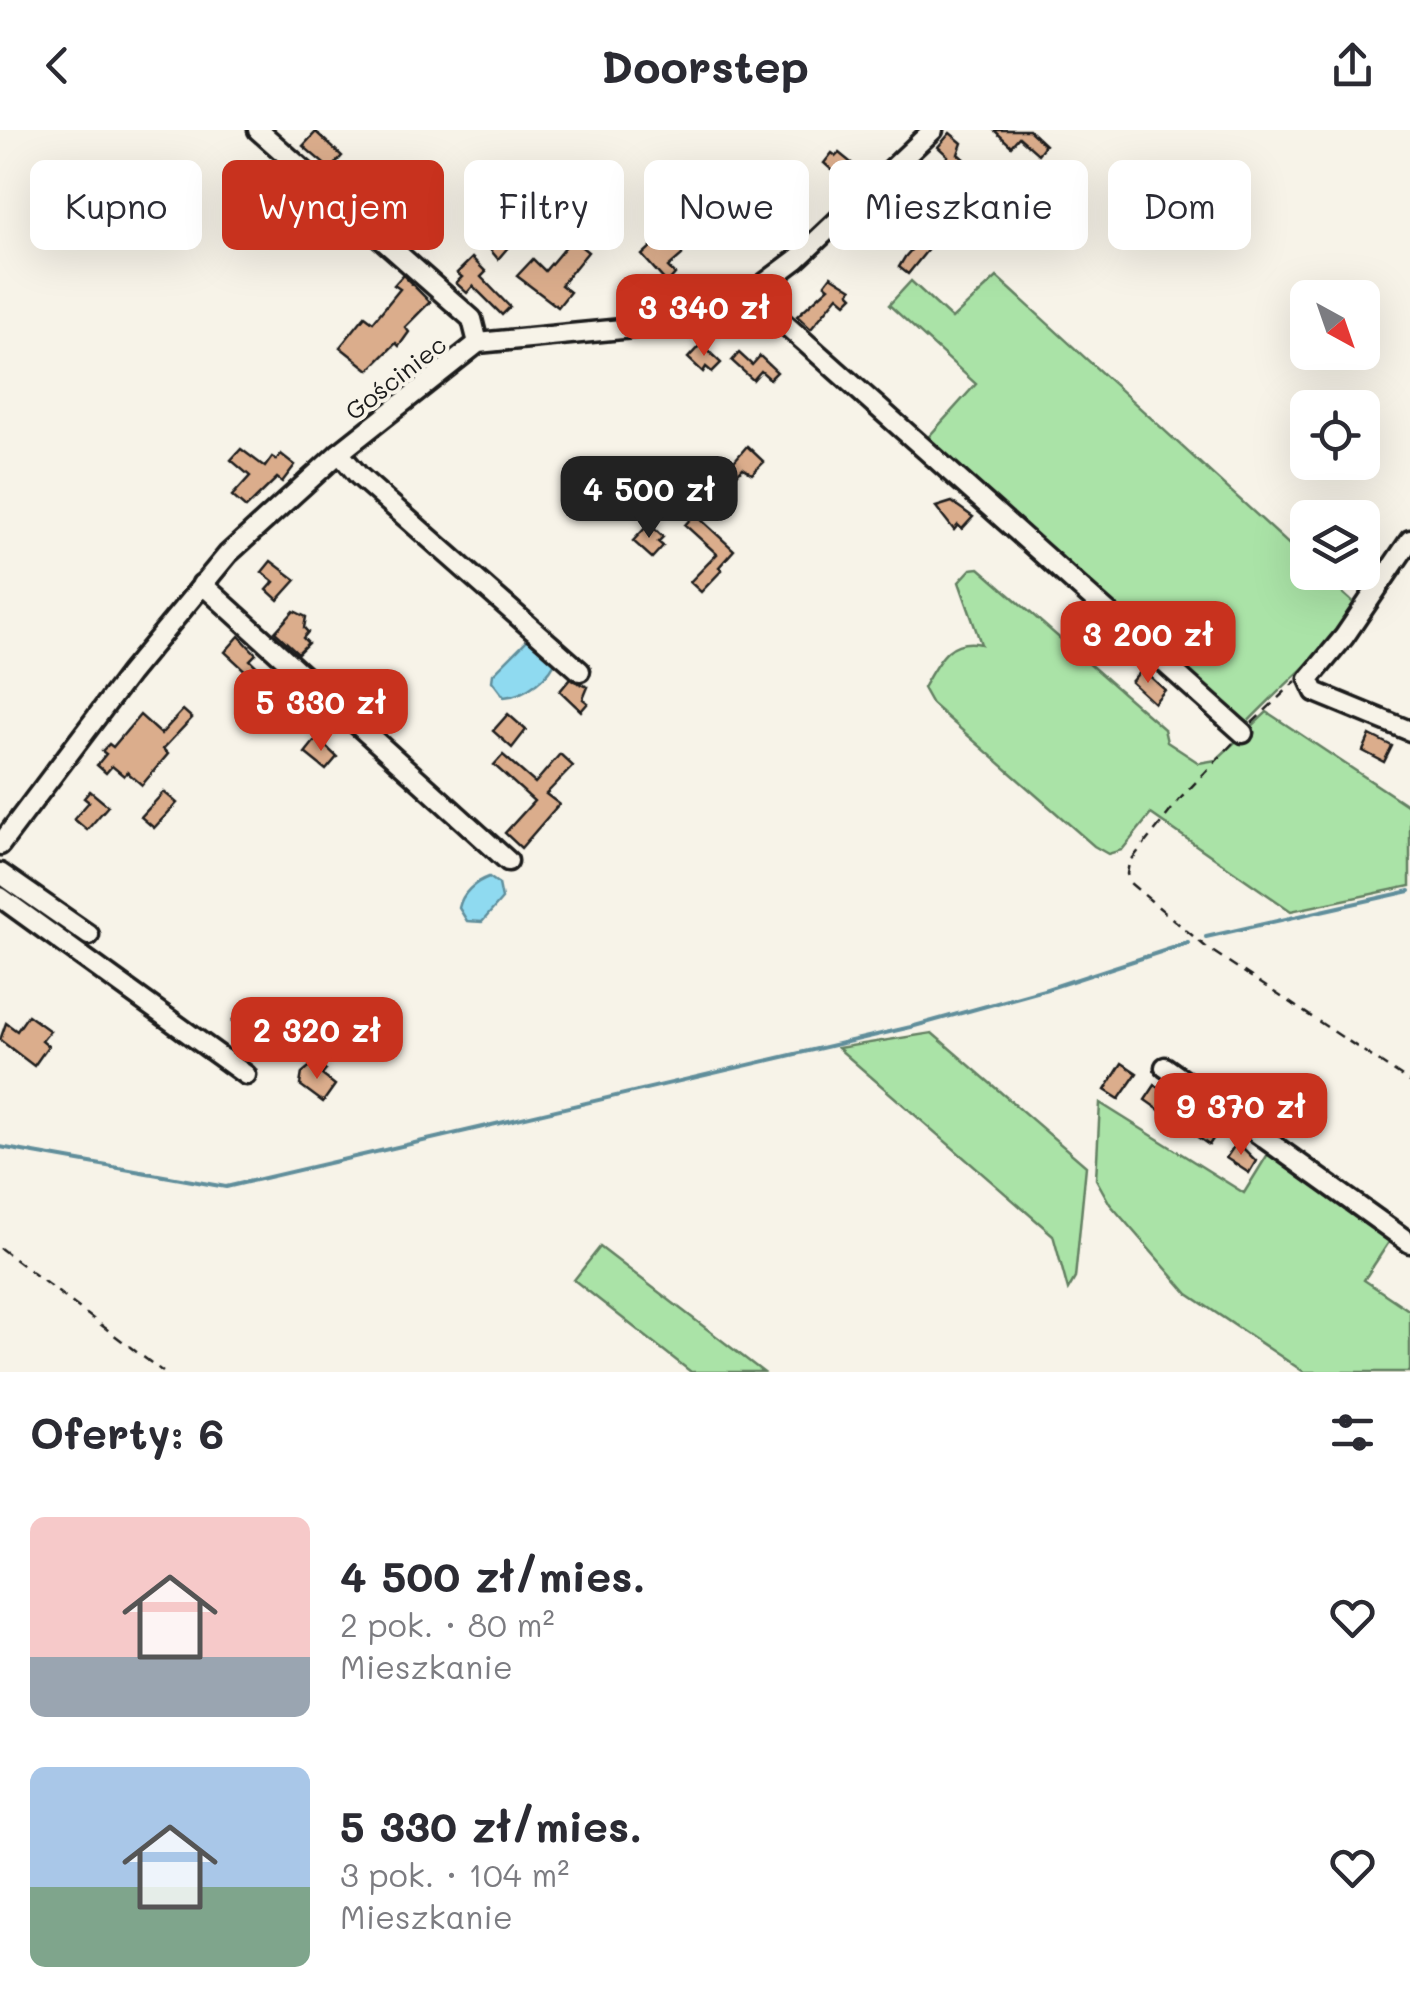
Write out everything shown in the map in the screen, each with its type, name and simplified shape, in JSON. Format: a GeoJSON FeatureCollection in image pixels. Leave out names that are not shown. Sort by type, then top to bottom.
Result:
{"type":"FeatureCollection","features":[{"type":"Feature","properties":{"kind":"street"},"geometry":{"type":"LineString","coordinates":[[258,130],[472,320],[478,343]]}},
{"type":"Feature","properties":{"kind":"street","name":"Gościniec"},"geometry":{"type":"LineString","coordinates":[[0,845],[202,584],[256,525],[339,453],[478,343],[653,326],[737,304],[797,259],[933,130]]}},
{"type":"Feature","properties":{"kind":"street"},"geometry":{"type":"LineString","coordinates":[[750,294],[1243,733]]}},
{"type":"Feature","properties":{"kind":"street"},"geometry":{"type":"LineString","coordinates":[[339,453],[359,476],[580,672]]}},
{"type":"Feature","properties":{"kind":"street"},"geometry":{"type":"LineString","coordinates":[[1410,540],[1344,637],[1309,679],[1315,692],[1410,731]]}},
{"type":"Feature","properties":{"kind":"street"},"geometry":{"type":"LineString","coordinates":[[202,584],[508,861]]}},
{"type":"Feature","properties":{"kind":"street"},"geometry":{"type":"LineString","coordinates":[[0,873],[89,935]]}},
{"type":"Feature","properties":{"kind":"street"},"geometry":{"type":"LineString","coordinates":[[0,897],[246,1075]]}},
{"type":"Feature","properties":{"kind":"street"},"geometry":{"type":"LineString","coordinates":[[1165,1067],[1410,1243]]}},
{"type":"Feature","properties":{"kind":"path"},"geometry":{"type":"LineString","coordinates":[[1180,799],[1129,863],[1126,874],[1130,882],[1206,946],[1410,1082]]}},
{"type":"Feature","properties":{"kind":"path"},"geometry":{"type":"LineString","coordinates":[[0,1248],[163,1372]]}},
{"type":"Feature","properties":{"kind":"green space"},"geometry":{"type":"Polygon","coordinates":[[[997,277],[1290,545],[1290,590],[1339,590],[1357,606],[1316,655],[1242,728],[923,443],[976,384],[889,305],[911,281],[952,319],[997,277]]]}},
{"type":"Feature","properties":{"kind":"green space"},"geometry":{"type":"Polygon","coordinates":[[[979,568],[1164,729],[1167,742],[1199,763],[1216,760],[1267,712],[1410,807],[1410,886],[1291,911],[1151,814],[1122,850],[1108,854],[1094,846],[932,704],[923,688],[952,648],[981,644],[959,582],[971,569],[979,568]]]}},
{"type":"Feature","properties":{"kind":"green space"},"geometry":{"type":"Polygon","coordinates":[[[932,1033],[1086,1166],[1075,1278],[1068,1290],[1053,1235],[838,1048],[932,1033]]]}},
{"type":"Feature","properties":{"kind":"green space"},"geometry":{"type":"Polygon","coordinates":[[[1100,1103],[1244,1193],[1271,1149],[1391,1239],[1364,1280],[1410,1311],[1410,1372],[1304,1372],[1188,1294],[1110,1204],[1096,1179],[1100,1103]]]}},
{"type":"Feature","properties":{"kind":"green space"},"geometry":{"type":"Polygon","coordinates":[[[600,1247],[763,1372],[691,1372],[574,1280],[600,1247]]]}},
{"type":"Feature","properties":{"kind":"water"},"geometry":{"type":"Polygon","coordinates":[[[533,634],[558,655],[555,663],[537,684],[504,697],[492,681],[493,674],[533,634]]]}},
{"type":"Feature","properties":{"kind":"water"},"geometry":{"type":"Polygon","coordinates":[[[489,877],[499,884],[502,899],[482,922],[467,921],[459,908],[463,898],[474,885],[489,877]]]}},
{"type":"Feature","properties":{"kind":"building"},"geometry":{"type":"Polygon","coordinates":[[[994,130],[1029,130],[1045,145],[1038,154],[1019,137],[1011,146],[994,130]]]}},
{"type":"Feature","properties":{"kind":"building"},"geometry":{"type":"Polygon","coordinates":[[[316,132],[342,156],[338,160],[319,160],[303,146],[316,132]]]}},
{"type":"Feature","properties":{"kind":"building"},"geometry":{"type":"Polygon","coordinates":[[[950,133],[962,143],[958,154],[965,160],[944,160],[948,156],[938,147],[950,133]]]}},
{"type":"Feature","properties":{"kind":"building"},"geometry":{"type":"Polygon","coordinates":[[[832,153],[848,160],[829,160],[829,167],[824,163],[832,153]]]}},
{"type":"Feature","properties":{"kind":"building"},"geometry":{"type":"Polygon","coordinates":[[[490,250],[506,250],[498,259],[490,250]]]}},
{"type":"Feature","properties":{"kind":"building"},"geometry":{"type":"Polygon","coordinates":[[[563,250],[588,252],[561,285],[570,292],[558,307],[517,276],[533,259],[545,271],[563,250]]]}},
{"type":"Feature","properties":{"kind":"building"},"geometry":{"type":"Polygon","coordinates":[[[647,250],[682,250],[682,255],[668,267],[675,274],[667,283],[642,255],[647,250]]]}},
{"type":"Feature","properties":{"kind":"building"},"geometry":{"type":"Polygon","coordinates":[[[911,250],[927,250],[908,274],[899,267],[911,250]]]}},
{"type":"Feature","properties":{"kind":"building"},"geometry":{"type":"Polygon","coordinates":[[[472,258],[486,272],[481,277],[510,307],[502,315],[473,286],[467,293],[456,283],[462,277],[457,273],[472,258]]]}},
{"type":"Feature","properties":{"kind":"building"},"geometry":{"type":"Polygon","coordinates":[[[403,275],[430,302],[405,327],[409,332],[399,346],[396,343],[369,370],[340,347],[365,316],[373,322],[400,289],[394,285],[403,275]]]}},
{"type":"Feature","properties":{"kind":"building"},"geometry":{"type":"Polygon","coordinates":[[[831,276],[852,289],[849,292],[853,296],[846,303],[838,296],[811,329],[797,316],[829,287],[825,284],[831,276]]]}},
{"type":"Feature","properties":{"kind":"building"},"geometry":{"type":"Polygon","coordinates":[[[701,344],[721,363],[712,372],[706,367],[703,372],[688,358],[701,344]]]}},
{"type":"Feature","properties":{"kind":"building"},"geometry":{"type":"Polygon","coordinates":[[[739,353],[752,365],[760,356],[777,372],[770,379],[761,371],[753,380],[732,361],[739,353]]]}},
{"type":"Feature","properties":{"kind":"building"},"geometry":{"type":"Polygon","coordinates":[[[747,446],[764,462],[752,474],[743,468],[726,486],[731,490],[724,499],[711,488],[747,446]]]}},
{"type":"Feature","properties":{"kind":"building"},"geometry":{"type":"Polygon","coordinates":[[[241,449],[265,467],[272,457],[276,460],[281,454],[295,465],[282,482],[277,478],[246,508],[232,496],[250,476],[231,460],[241,449]]]}},
{"type":"Feature","properties":{"kind":"building"},"geometry":{"type":"Polygon","coordinates":[[[952,502],[973,517],[962,529],[958,525],[954,530],[936,507],[952,502]]]}},
{"type":"Feature","properties":{"kind":"building"},"geometry":{"type":"Polygon","coordinates":[[[695,514],[734,550],[701,592],[690,582],[717,554],[685,525],[695,514]]]}},
{"type":"Feature","properties":{"kind":"building"},"geometry":{"type":"Polygon","coordinates":[[[649,524],[663,537],[658,542],[663,546],[652,558],[633,541],[649,524]]]}},
{"type":"Feature","properties":{"kind":"building"},"geometry":{"type":"Polygon","coordinates":[[[271,561],[296,580],[278,600],[267,590],[274,582],[262,572],[271,561]]]}},
{"type":"Feature","properties":{"kind":"building"},"geometry":{"type":"Polygon","coordinates":[[[294,611],[306,617],[304,628],[308,632],[303,638],[308,643],[298,653],[275,632],[294,611]]]}},
{"type":"Feature","properties":{"kind":"building"},"geometry":{"type":"Polygon","coordinates":[[[239,636],[256,654],[250,660],[273,682],[266,690],[225,652],[239,636]]]}},
{"type":"Feature","properties":{"kind":"building"},"geometry":{"type":"Polygon","coordinates":[[[1142,669],[1165,690],[1154,703],[1131,682],[1142,669]]]}},
{"type":"Feature","properties":{"kind":"building"},"geometry":{"type":"Polygon","coordinates":[[[570,679],[588,687],[583,699],[588,703],[581,711],[560,691],[570,679]]]}},
{"type":"Feature","properties":{"kind":"building"},"geometry":{"type":"Polygon","coordinates":[[[183,710],[192,718],[163,749],[168,754],[142,785],[127,772],[124,776],[112,766],[106,773],[97,765],[106,754],[102,751],[109,744],[113,747],[140,715],[161,734],[183,710]]]}},
{"type":"Feature","properties":{"kind":"building"},"geometry":{"type":"Polygon","coordinates":[[[508,714],[526,730],[512,748],[493,731],[508,714]]]}},
{"type":"Feature","properties":{"kind":"building"},"geometry":{"type":"Polygon","coordinates":[[[1370,735],[1392,746],[1384,762],[1363,751],[1370,735]]]}},
{"type":"Feature","properties":{"kind":"building"},"geometry":{"type":"Polygon","coordinates":[[[317,738],[337,757],[326,770],[305,753],[317,738]]]}},
{"type":"Feature","properties":{"kind":"building"},"geometry":{"type":"Polygon","coordinates":[[[560,754],[573,766],[546,794],[559,804],[521,848],[505,833],[534,801],[494,765],[503,755],[535,783],[560,754]]]}},
{"type":"Feature","properties":{"kind":"building"},"geometry":{"type":"Polygon","coordinates":[[[90,791],[108,806],[87,830],[74,819],[89,802],[84,798],[90,791]]]}},
{"type":"Feature","properties":{"kind":"building"},"geometry":{"type":"Polygon","coordinates":[[[164,792],[177,803],[154,828],[141,817],[164,792]]]}},
{"type":"Feature","properties":{"kind":"building"},"geometry":{"type":"Polygon","coordinates":[[[244,1004],[258,1014],[263,1007],[275,1016],[252,1048],[236,1037],[242,1028],[232,1021],[244,1004]]]}},
{"type":"Feature","properties":{"kind":"building"},"geometry":{"type":"Polygon","coordinates":[[[28,1015],[50,1031],[42,1041],[48,1046],[34,1066],[0,1040],[6,1023],[17,1031],[28,1015]]]}},
{"type":"Feature","properties":{"kind":"building"},"geometry":{"type":"Polygon","coordinates":[[[315,1062],[326,1070],[322,1075],[335,1085],[323,1102],[300,1085],[302,1073],[315,1062]]]}},
{"type":"Feature","properties":{"kind":"building"},"geometry":{"type":"Polygon","coordinates":[[[1122,1063],[1137,1073],[1119,1099],[1105,1090],[1122,1063]]]}},
{"type":"Feature","properties":{"kind":"building"},"geometry":{"type":"Polygon","coordinates":[[[1263,1084],[1275,1092],[1271,1098],[1310,1118],[1300,1133],[1293,1129],[1290,1134],[1248,1106],[1263,1084]]]}},
{"type":"Feature","properties":{"kind":"building"},"geometry":{"type":"Polygon","coordinates":[[[1155,1085],[1219,1130],[1209,1145],[1145,1100],[1155,1085]]]}},
{"type":"Feature","properties":{"kind":"building"},"geometry":{"type":"Polygon","coordinates":[[[1237,1142],[1256,1161],[1249,1173],[1226,1158],[1237,1142]]]}},
{"type":"Feature","properties":{"kind":"waterway"},"geometry":{"type":"LineString","coordinates":[[1206,937],[1410,891]]}},
{"type":"Feature","properties":{"kind":"waterway"},"geometry":{"type":"LineString","coordinates":[[0,1147],[226,1187],[911,1027],[1044,990],[1188,943]]}}]}
